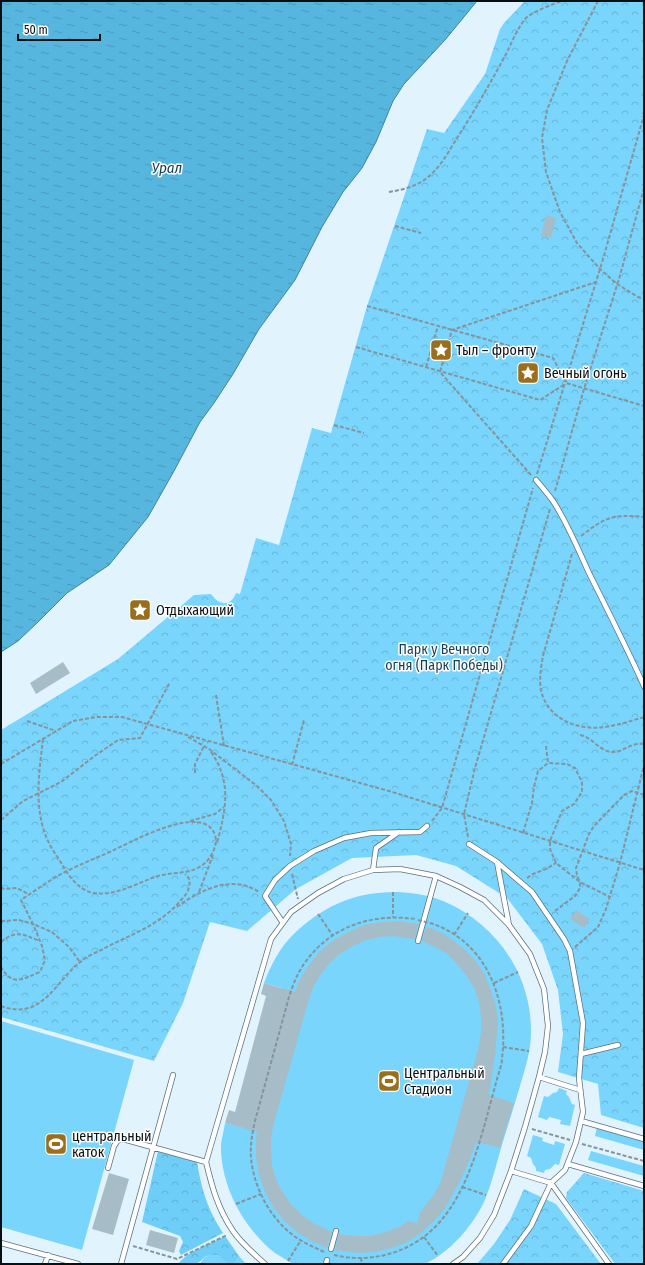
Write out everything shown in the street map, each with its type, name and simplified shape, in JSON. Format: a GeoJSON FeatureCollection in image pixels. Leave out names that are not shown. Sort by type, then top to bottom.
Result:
{"type":"FeatureCollection","features":[{"type":"Feature","properties":{"kind":"lane"},"geometry":{"type":"LineString","coordinates":[[536,480],[552,500],[576,543],[644,686]]}},
{"type":"Feature","properties":{"kind":"lane"},"geometry":{"type":"LineString","coordinates":[[283,923],[265,896],[275,880],[290,866],[314,851],[344,838],[371,833],[420,832],[427,826]]}},
{"type":"Feature","properties":{"kind":"lane"},"geometry":{"type":"LineString","coordinates":[[373,870],[376,848],[399,832]]}},
{"type":"Feature","properties":{"kind":"lane"},"geometry":{"type":"LineString","coordinates":[[469,844],[497,862],[532,892],[564,939],[570,951],[583,1023],[579,1078],[583,1112],[576,1142],[565,1170],[551,1183],[531,1226],[503,1264]]}},
{"type":"Feature","properties":{"kind":"lane"},"geometry":{"type":"LineString","coordinates":[[497,862],[509,925]]}},
{"type":"Feature","properties":{"kind":"lane"},"geometry":{"type":"LineString","coordinates":[[265,1264],[233,1232],[213,1192],[206,1162],[271,939],[291,912],[318,893],[344,879],[373,870],[400,870],[436,876],[460,886],[484,900],[509,925],[530,954],[544,989],[548,1026],[545,1052],[525,1127],[511,1171],[494,1215],[480,1238],[463,1257],[453,1264]]}},
{"type":"Feature","properties":{"kind":"lane"},"geometry":{"type":"LineString","coordinates":[[418,941],[436,876]]}},
{"type":"Feature","properties":{"kind":"lane"},"geometry":{"type":"LineString","coordinates":[[581,1054],[618,1045]]}},
{"type":"Feature","properties":{"kind":"lane"},"geometry":{"type":"LineString","coordinates":[[121,1264],[173,1075]]}},
{"type":"Feature","properties":{"kind":"lane"},"geometry":{"type":"LineString","coordinates":[[539,1077],[580,1090]]}},
{"type":"Feature","properties":{"kind":"lane"},"geometry":{"type":"LineString","coordinates":[[581,1121],[644,1139]]}},
{"type":"Feature","properties":{"kind":"lane"},"geometry":{"type":"LineString","coordinates":[[108,1168],[114,1146],[118,1140],[123,1138],[206,1162]]}},
{"type":"Feature","properties":{"kind":"lane"},"geometry":{"type":"LineString","coordinates":[[568,1164],[644,1186]]}},
{"type":"Feature","properties":{"kind":"lane"},"geometry":{"type":"LineString","coordinates":[[511,1171],[551,1183],[609,1264]]}},
{"type":"Feature","properties":{"kind":"lane"},"geometry":{"type":"LineString","coordinates":[[331,1249],[336,1231]]}},
{"type":"Feature","properties":{"kind":"lane"},"geometry":{"type":"LineString","coordinates":[[1,1243],[78,1264]]}},
{"type":"Feature","properties":{"kind":"lane"},"geometry":{"type":"LineString","coordinates":[[45,1264],[48,1255]]}},
{"type":"Feature","properties":{"kind":"path"},"geometry":{"type":"LineString","coordinates":[[389,192],[407,189],[421,182],[433,172],[466,125],[527,17],[562,1]]}},
{"type":"Feature","properties":{"kind":"path"},"geometry":{"type":"LineString","coordinates":[[598,1],[567,61],[547,110],[542,138],[546,172],[560,212],[577,243],[617,284],[644,299]]}},
{"type":"Feature","properties":{"kind":"path"},"geometry":{"type":"LineString","coordinates":[[469,844],[464,814],[475,768],[584,389],[617,284],[644,188]]}},
{"type":"Feature","properties":{"kind":"path"},"geometry":{"type":"LineString","coordinates":[[394,226],[421,233]]}},
{"type":"Feature","properties":{"kind":"path"},"geometry":{"type":"LineString","coordinates":[[452,330],[596,282]]}},
{"type":"Feature","properties":{"kind":"path"},"geometry":{"type":"LineString","coordinates":[[367,306],[553,358],[566,383],[644,406]]}},
{"type":"Feature","properties":{"kind":"path"},"geometry":{"type":"LineString","coordinates":[[426,367],[438,326]]}},
{"type":"Feature","properties":{"kind":"path"},"geometry":{"type":"LineString","coordinates":[[440,372],[452,330]]}},
{"type":"Feature","properties":{"kind":"path"},"geometry":{"type":"LineString","coordinates":[[356,347],[540,400],[566,383]]}},
{"type":"Feature","properties":{"kind":"path"},"geometry":{"type":"LineString","coordinates":[[440,372],[536,480]]}},
{"type":"Feature","properties":{"kind":"path"},"geometry":{"type":"LineString","coordinates":[[334,425],[364,433]]}},
{"type":"Feature","properties":{"kind":"path"},"geometry":{"type":"LineString","coordinates":[[644,517],[618,516],[606,519],[581,536],[576,543],[543,656],[540,672],[541,689],[545,702],[554,714],[566,722],[580,728],[605,728],[644,717]]}},
{"type":"Feature","properties":{"kind":"path"},"geometry":{"type":"LineString","coordinates":[[1,820],[23,801],[61,782],[118,740],[140,738],[170,682]]}},
{"type":"Feature","properties":{"kind":"path"},"geometry":{"type":"LineString","coordinates":[[216,695],[224,746]]}},
{"type":"Feature","properties":{"kind":"path"},"geometry":{"type":"LineString","coordinates":[[1,764],[73,721],[97,717],[122,717],[389,791],[644,870]]}},
{"type":"Feature","properties":{"kind":"path"},"geometry":{"type":"LineString","coordinates":[[292,765],[304,720]]}},
{"type":"Feature","properties":{"kind":"path"},"geometry":{"type":"LineString","coordinates":[[27,721],[56,731]]}},
{"type":"Feature","properties":{"kind":"path"},"geometry":{"type":"LineString","coordinates":[[183,735],[209,749],[257,786],[271,800],[284,821],[291,844],[290,866],[300,906]]}},
{"type":"Feature","properties":{"kind":"path"},"geometry":{"type":"LineString","coordinates":[[580,735],[589,737],[604,750],[614,752],[634,744],[644,744]]}},
{"type":"Feature","properties":{"kind":"path"},"geometry":{"type":"LineString","coordinates":[[43,739],[39,781],[40,816],[49,842],[66,871],[77,885],[92,893],[104,894],[122,890],[154,877],[166,874],[184,873],[201,866],[211,856],[217,844],[215,834],[212,828],[207,824],[197,822],[185,823]]}},
{"type":"Feature","properties":{"kind":"path"},"geometry":{"type":"LineString","coordinates":[[195,773],[195,764],[204,746]]}},
{"type":"Feature","properties":{"kind":"path"},"geometry":{"type":"LineString","coordinates":[[546,746],[548,763]]}},
{"type":"Feature","properties":{"kind":"path"},"geometry":{"type":"LineString","coordinates":[[199,892],[217,844],[225,806],[224,778],[219,763],[209,749]]}},
{"type":"Feature","properties":{"kind":"path"},"geometry":{"type":"LineString","coordinates":[[523,833],[532,803],[538,771],[548,763],[566,764],[575,768],[582,782],[582,792],[574,804],[562,812],[550,841],[550,849],[556,863],[580,882],[610,897]]}},
{"type":"Feature","properties":{"kind":"path"},"geometry":{"type":"LineString","coordinates":[[570,951],[598,927],[606,909],[620,863],[644,765]]}},
{"type":"Feature","properties":{"kind":"path"},"geometry":{"type":"LineString","coordinates":[[548,916],[575,896],[580,888],[576,868],[589,834],[594,826],[624,795],[632,791],[644,795]]}},
{"type":"Feature","properties":{"kind":"path"},"geometry":{"type":"LineString","coordinates":[[1,967],[6,975],[14,980],[22,979],[40,972],[45,960],[40,941],[21,900],[66,871],[161,828],[185,823],[214,814],[225,806]]}},
{"type":"Feature","properties":{"kind":"path"},"geometry":{"type":"LineString","coordinates":[[521,882],[532,874],[546,869],[556,863]]}},
{"type":"Feature","properties":{"kind":"path"},"geometry":{"type":"LineString","coordinates":[[174,908],[188,890],[190,881],[189,877],[184,873]]}},
{"type":"Feature","properties":{"kind":"path"},"geometry":{"type":"LineString","coordinates":[[1,1006],[17,1010],[33,1007],[46,999],[70,971],[83,959],[155,923],[174,908],[199,892],[214,886],[235,884],[250,886],[265,896]]}},
{"type":"Feature","properties":{"kind":"path"},"geometry":{"type":"LineString","coordinates":[[1,887],[4,889],[17,888],[30,895]]}},
{"type":"Feature","properties":{"kind":"path"},"geometry":{"type":"LineString","coordinates":[[393,892],[393,917]]}},
{"type":"Feature","properties":{"kind":"path"},"geometry":{"type":"LineString","coordinates":[[454,935],[468,913]]}},
{"type":"Feature","properties":{"kind":"path"},"geometry":{"type":"LineString","coordinates":[[318,914],[333,936]]}},
{"type":"Feature","properties":{"kind":"path"},"geometry":{"type":"LineString","coordinates":[[393,917],[418,920],[436,925],[454,935],[467,945],[480,959],[494,983],[501,1006],[503,1047],[502,1059],[478,1150],[462,1187],[448,1212],[437,1226],[424,1237],[393,1253],[376,1257],[361,1258],[341,1256],[324,1252],[294,1236],[281,1224],[270,1210],[260,1194],[254,1176],[251,1158],[251,1140],[287,1004],[295,980],[304,964],[316,949],[346,928],[363,921],[393,917]]}},
{"type":"Feature","properties":{"kind":"path"},"geometry":{"type":"LineString","coordinates":[[1,921],[20,920],[52,932],[69,947],[80,962]]}},
{"type":"Feature","properties":{"kind":"path"},"geometry":{"type":"LineString","coordinates":[[1,942],[7,937],[17,934],[29,936],[40,941]]}},
{"type":"Feature","properties":{"kind":"path"},"geometry":{"type":"LineString","coordinates":[[494,983],[518,972]]}},
{"type":"Feature","properties":{"kind":"path"},"geometry":{"type":"LineString","coordinates":[[503,1047],[529,1051]]}},
{"type":"Feature","properties":{"kind":"path"},"geometry":{"type":"LineString","coordinates":[[462,1187],[486,1195]]}},
{"type":"Feature","properties":{"kind":"path"},"geometry":{"type":"LineString","coordinates":[[236,1204],[260,1194]]}},
{"type":"Feature","properties":{"kind":"path"},"geometry":{"type":"LineString","coordinates":[[127,1245],[177,1259],[233,1232]]}},
{"type":"Feature","properties":{"kind":"path"},"geometry":{"type":"LineString","coordinates":[[424,1237],[438,1256]]}},
{"type":"Feature","properties":{"kind":"path"},"geometry":{"type":"LineString","coordinates":[[288,1260],[301,1240]]}},
{"type":"Feature","properties":{"kind":"path"},"geometry":{"type":"LineString","coordinates":[[361,1258],[362,1264]]}},
{"type":"Feature","properties":{"kind":"green space","name":"Парк у Вечного огня (Парк Победы)"},"geometry":{"type":"Polygon","coordinates":[[[522,1],[644,1],[644,1128],[601,1115],[598,1084],[558,1072],[563,1034],[558,990],[542,944],[507,898],[456,866],[416,855],[352,858],[296,889],[247,931],[210,922],[183,1003],[154,1061],[1,1017],[1,730],[118,659],[194,595],[211,594],[217,601],[228,603],[234,598],[236,593],[240,594],[256,538],[279,545],[312,428],[331,433],[367,306],[427,129],[444,133],[485,74],[500,29],[523,3],[522,1]]]}},
{"type":"Feature","properties":{"kind":"green space","name":"Центральный Стадион"},"geometry":{"type":"Polygon","coordinates":[[[386,892],[399,892],[432,897],[462,911],[479,923],[494,937],[507,954],[518,972],[525,991],[530,1012],[531,1040],[524,1073],[484,1202],[467,1229],[443,1253],[425,1264],[293,1264],[275,1253],[263,1243],[244,1218],[229,1190],[222,1159],[221,1144],[225,1123],[244,1128],[282,988],[264,983],[272,964],[284,945],[303,925],[314,917],[338,903],[351,898],[386,892]]]}},
{"type":"Feature","properties":{"kind":"green space","name":"центральный каток"},"geometry":{"type":"Polygon","coordinates":[[[1,1021],[134,1060],[82,1250],[1,1227],[1,1021]]]}},
{"type":"Feature","properties":{"kind":"green space"},"geometry":{"type":"Polygon","coordinates":[[[559,1088],[567,1091],[566,1094],[572,1104],[575,1105],[570,1126],[560,1124],[561,1120],[549,1117],[547,1120],[538,1117],[544,1096],[548,1097],[557,1092],[559,1088]]]}},
{"type":"Feature","properties":{"kind":"green space"},"geometry":{"type":"Polygon","coordinates":[[[597,1127],[644,1141],[644,1150],[595,1136],[597,1127]]]}},
{"type":"Feature","properties":{"kind":"green space"},"geometry":{"type":"Polygon","coordinates":[[[533,1135],[543,1138],[542,1141],[554,1145],[555,1141],[565,1144],[559,1165],[555,1164],[550,1169],[545,1170],[544,1173],[536,1171],[531,1158],[527,1156],[533,1135]]]}},
{"type":"Feature","properties":{"kind":"green space"},"geometry":{"type":"Polygon","coordinates":[[[158,1151],[197,1162],[206,1199],[223,1233],[181,1255],[179,1251],[183,1242],[180,1236],[142,1222],[158,1151]]]}},
{"type":"Feature","properties":{"kind":"green space"},"geometry":{"type":"Polygon","coordinates":[[[591,1151],[644,1166],[644,1176],[588,1160],[591,1151]]]}},
{"type":"Feature","properties":{"kind":"green space"},"geometry":{"type":"Polygon","coordinates":[[[584,1173],[644,1191],[644,1264],[615,1264],[566,1198],[567,1192],[584,1173]]]}},
{"type":"Feature","properties":{"kind":"green space"},"geometry":{"type":"Polygon","coordinates":[[[524,1189],[556,1204],[601,1264],[477,1264],[494,1244],[510,1220],[524,1189]]]}},
{"type":"Feature","properties":{"kind":"green space"},"geometry":{"type":"Polygon","coordinates":[[[225,1236],[239,1256],[234,1263],[227,1263],[220,1257],[211,1255],[195,1264],[178,1264],[187,1255],[225,1236]]]}},
{"type":"Feature","properties":{"kind":"green space"},"geometry":{"type":"Polygon","coordinates":[[[211,1254],[234,1262],[239,1256],[246,1264],[200,1264],[204,1258],[211,1254]]]}},
{"type":"Feature","properties":{"kind":"water","name":"Урал"},"geometry":{"type":"Polygon","coordinates":[[[1,1],[477,1],[445,40],[404,84],[393,101],[376,142],[362,168],[343,192],[322,227],[295,280],[259,329],[233,374],[200,422],[148,517],[109,565],[67,593],[18,641],[1,652],[1,1]]]}},
{"type":"Feature","properties":{"kind":"building"},"geometry":{"type":"Polygon","coordinates":[[[546,215],[556,218],[551,238],[541,236],[546,215]]]}},
{"type":"Feature","properties":{"kind":"building"},"geometry":{"type":"Polygon","coordinates":[[[63,662],[70,673],[36,694],[30,683],[63,662]]]}},
{"type":"Feature","properties":{"kind":"building"},"geometry":{"type":"Polygon","coordinates":[[[576,910],[590,919],[584,928],[570,919],[576,910]]]}},
{"type":"Feature","properties":{"kind":"building"},"geometry":{"type":"Polygon","coordinates":[[[399,921],[419,924],[415,939],[394,936],[366,940],[341,953],[321,974],[309,999],[274,1123],[271,1137],[271,1151],[272,1165],[276,1179],[291,1204],[301,1214],[313,1223],[332,1232],[327,1248],[311,1241],[297,1232],[284,1221],[273,1207],[265,1192],[259,1175],[256,1158],[257,1132],[225,1123],[229,1110],[235,1112],[266,996],[261,994],[264,983],[295,992],[299,981],[308,966],[319,952],[332,941],[364,925],[399,921]]]}},
{"type":"Feature","properties":{"kind":"building"},"geometry":{"type":"Polygon","coordinates":[[[426,927],[434,929],[449,937],[463,948],[476,961],[485,975],[496,1006],[498,1023],[489,1095],[514,1103],[500,1148],[477,1142],[461,1180],[444,1210],[421,1233],[407,1242],[392,1248],[375,1252],[359,1253],[335,1250],[339,1234],[371,1236],[399,1227],[408,1221],[417,1223],[420,1212],[440,1184],[479,1046],[481,1017],[479,1002],[474,988],[466,975],[447,954],[422,941],[426,927]]]}},
{"type":"Feature","properties":{"kind":"building"},"geometry":{"type":"Polygon","coordinates":[[[109,1173],[129,1179],[113,1235],[92,1229],[109,1173]]]}},
{"type":"Feature","properties":{"kind":"building"},"geometry":{"type":"Polygon","coordinates":[[[150,1230],[178,1238],[174,1253],[146,1245],[150,1230]]]}},
{"type":"Feature","properties":{"kind":"place","name":"Тыл – фронту"},"geometry":{"type":"Point","coordinates":[441,350]}},
{"type":"Feature","properties":{"kind":"place","name":"Вечный огонь"},"geometry":{"type":"Point","coordinates":[528,373]}},
{"type":"Feature","properties":{"kind":"place","name":"Отдыхающий"},"geometry":{"type":"Point","coordinates":[140,610]}},
{"type":"Feature","properties":{"kind":"place","name":"Центральный Стадион"},"geometry":{"type":"Point","coordinates":[389,1081]}},
{"type":"Feature","properties":{"kind":"place","name":"центральный каток"},"geometry":{"type":"Point","coordinates":[56,1144]}}]}
